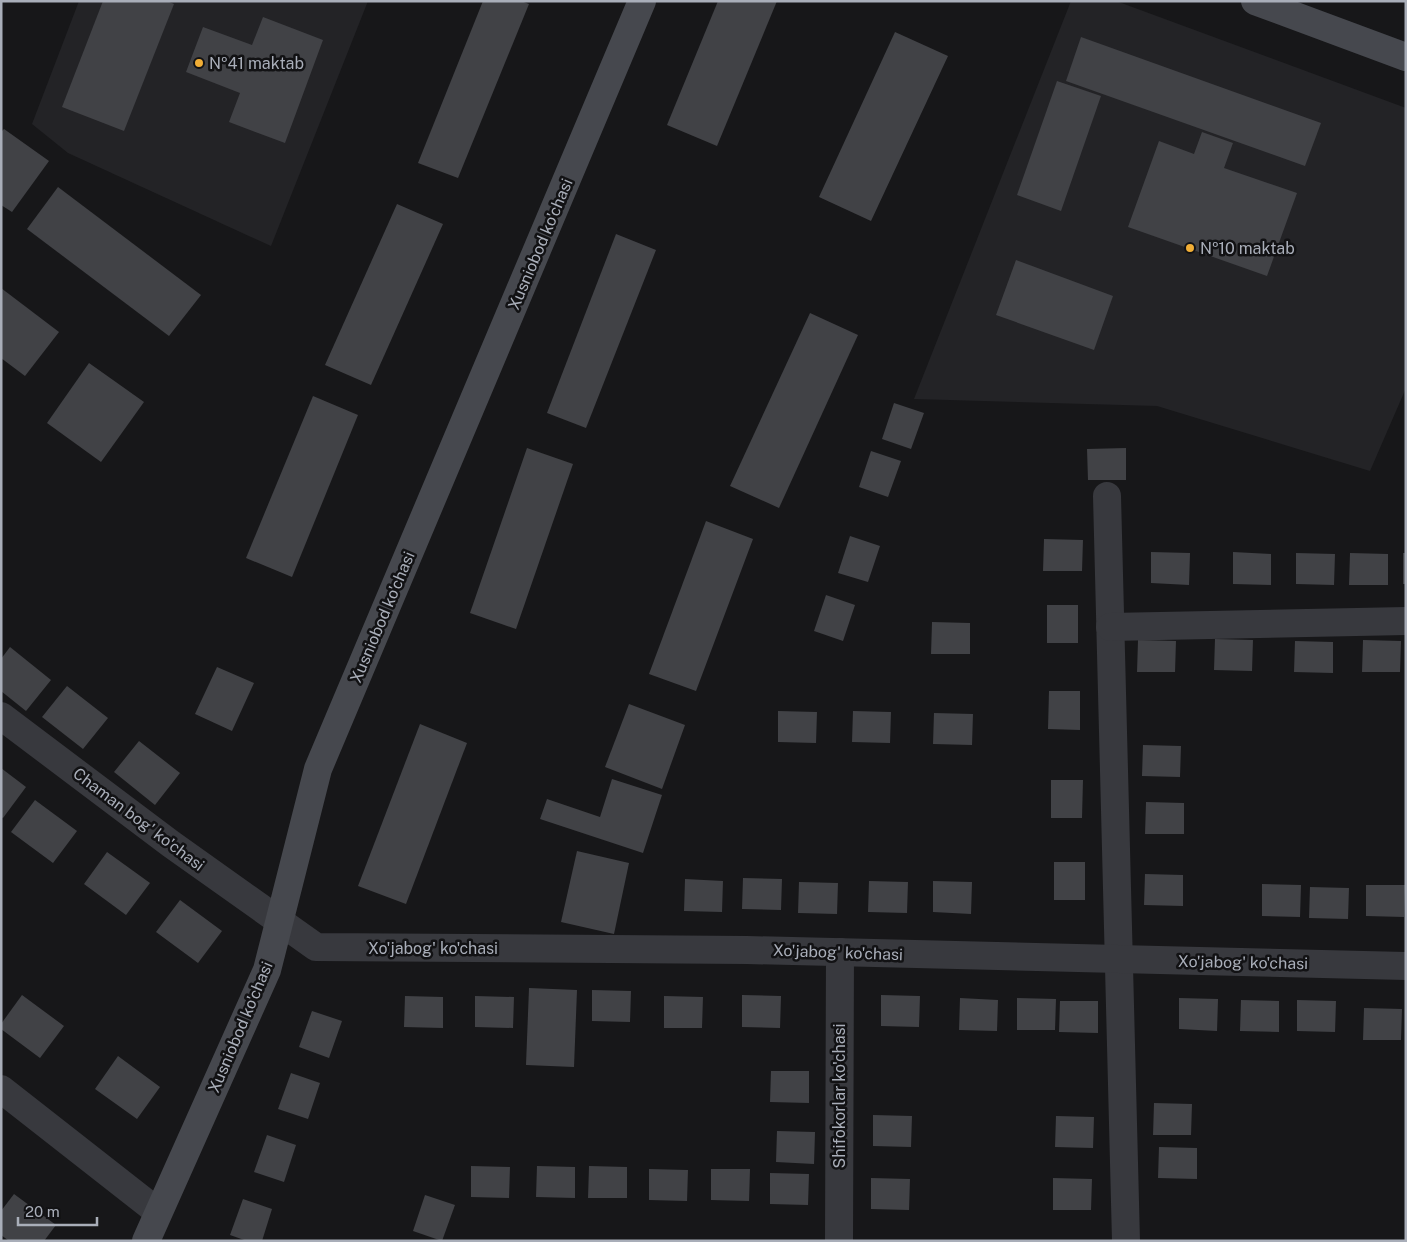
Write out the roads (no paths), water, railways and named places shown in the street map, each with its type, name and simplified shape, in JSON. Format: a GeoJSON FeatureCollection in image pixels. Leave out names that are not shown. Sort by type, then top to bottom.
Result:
{"type":"FeatureCollection","features":[{"type":"Feature","properties":{"kind":"street","name":"Xusniobod ko'chasi"},"geometry":{"type":"LineString","coordinates":[[146,1241],[267,970],[278,920],[318,769],[642,1]]}},
{"type":"Feature","properties":{"kind":"street"},"geometry":{"type":"LineString","coordinates":[[1255,1],[1406,56]]}},
{"type":"Feature","properties":{"kind":"street"},"geometry":{"type":"LineString","coordinates":[[1107,496],[1126,1241]]}},
{"type":"Feature","properties":{"kind":"street"},"geometry":{"type":"LineString","coordinates":[[1110,627],[1406,621]]}},
{"type":"Feature","properties":{"kind":"street","name":"Chaman bog' ko'chasi"},"geometry":{"type":"LineString","coordinates":[[1,716],[278,920]]}},
{"type":"Feature","properties":{"kind":"street","name":"Xo'jabog' ko'chasi"},"geometry":{"type":"LineString","coordinates":[[278,920],[316,947],[840,952],[1406,966]]}},
{"type":"Feature","properties":{"kind":"street","name":"Shifokorlar ko'chasi"},"geometry":{"type":"LineString","coordinates":[[838,1241],[840,952]]}},
{"type":"Feature","properties":{"kind":"street"},"geometry":{"type":"LineString","coordinates":[[1,1089],[158,1212]]}},
{"type":"Feature","properties":{"kind":"place","name":"№41 maktab"},"geometry":{"type":"Point","coordinates":[199,63]}},
{"type":"Feature","properties":{"kind":"place","name":"№10 maktab"},"geometry":{"type":"Point","coordinates":[1190,248]}}]}
